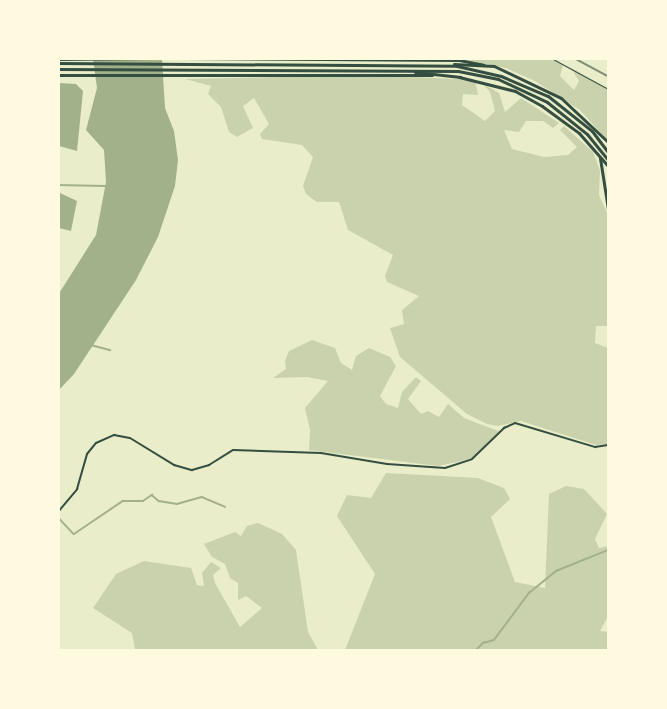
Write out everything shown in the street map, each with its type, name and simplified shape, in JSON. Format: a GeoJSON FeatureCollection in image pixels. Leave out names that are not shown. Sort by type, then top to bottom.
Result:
{"type":"FeatureCollection","features":[{"type":"Feature","properties":{"kind":"main road"},"geometry":{"type":"LineString","coordinates":[[58,61],[147,58]]}},
{"type":"Feature","properties":{"kind":"main road"},"geometry":{"type":"LineString","coordinates":[[186,58],[459,60],[494,66],[561,98],[609,142]]}},
{"type":"Feature","properties":{"kind":"main road"},"geometry":{"type":"LineString","coordinates":[[58,61],[420,63],[494,66]]}},
{"type":"Feature","properties":{"kind":"main road"},"geometry":{"type":"LineString","coordinates":[[420,63],[481,70],[532,88],[564,106],[592,131],[609,152]]}},
{"type":"Feature","properties":{"kind":"main road"},"geometry":{"type":"LineString","coordinates":[[58,69],[458,71],[514,86],[568,117],[609,160]]}},
{"type":"Feature","properties":{"kind":"main road"},"geometry":{"type":"LineString","coordinates":[[395,70],[461,77],[502,87],[531,99],[579,133],[609,166]]}},
{"type":"Feature","properties":{"kind":"main road"},"geometry":{"type":"LineString","coordinates":[[58,75],[461,77]]}},
{"type":"Feature","properties":{"kind":"main road"},"geometry":{"type":"LineString","coordinates":[[600,156],[609,209]]}},
{"type":"Feature","properties":{"kind":"main road"},"geometry":{"type":"LineString","coordinates":[[58,512],[76,489],[87,454],[96,443],[114,435],[130,438],[163,459],[192,470],[209,465],[233,450],[321,453],[387,464],[445,468],[472,459],[504,428],[515,423],[595,447],[609,445]]}},
{"type":"Feature","properties":{"kind":"lane"},"geometry":{"type":"LineString","coordinates":[[551,58],[609,89]]}},
{"type":"Feature","properties":{"kind":"shaded area"},"geometry":{"type":"Polygon","coordinates":[[[93,59],[162,59],[165,108],[174,131],[178,160],[175,186],[158,237],[136,280],[74,374],[59,390],[58,295],[96,235],[106,182],[104,150],[86,130],[97,88],[93,59]]]}},
{"type":"Feature","properties":{"kind":"shaded area"},"geometry":{"type":"Polygon","coordinates":[[[463,59],[550,59],[563,65],[560,76],[574,90],[579,81],[571,68],[608,90],[608,141],[580,110],[535,81],[506,68],[463,59]]]}},
{"type":"Feature","properties":{"kind":"shaded area"},"geometry":{"type":"Polygon","coordinates":[[[373,75],[475,80],[478,95],[463,94],[462,105],[485,121],[495,111],[490,92],[483,84],[499,93],[505,112],[521,98],[559,123],[553,128],[543,121],[526,121],[519,132],[504,130],[512,149],[544,157],[568,155],[577,147],[560,130],[564,126],[593,152],[600,171],[599,195],[608,215],[608,326],[596,326],[595,343],[608,348],[608,444],[596,445],[521,421],[498,426],[487,424],[467,414],[400,357],[390,328],[404,324],[402,310],[419,296],[387,282],[385,276],[393,255],[348,230],[339,202],[317,202],[306,194],[303,186],[313,157],[302,145],[262,139],[260,134],[269,124],[254,98],[243,106],[253,128],[237,137],[229,132],[221,107],[208,94],[211,86],[185,79],[373,75]]]}},
{"type":"Feature","properties":{"kind":"shaded area"},"geometry":{"type":"Polygon","coordinates":[[[59,83],[76,84],[83,91],[77,151],[59,146],[59,83]]]}},
{"type":"Feature","properties":{"kind":"shaded area"},"geometry":{"type":"Polygon","coordinates":[[[58,192],[77,201],[71,231],[59,228],[58,192]]]}},
{"type":"Feature","properties":{"kind":"shaded area"},"geometry":{"type":"Polygon","coordinates":[[[312,340],[335,348],[341,363],[352,370],[356,356],[369,348],[390,357],[396,366],[380,396],[386,404],[398,408],[402,392],[416,377],[421,381],[408,399],[421,414],[428,411],[439,417],[448,404],[464,418],[501,432],[471,459],[438,466],[309,450],[310,430],[305,408],[328,381],[307,377],[273,378],[286,369],[285,361],[289,351],[312,340]]]}},
{"type":"Feature","properties":{"kind":"shaded area"},"geometry":{"type":"Polygon","coordinates":[[[386,473],[478,478],[504,488],[510,499],[491,517],[515,582],[545,588],[549,494],[566,486],[584,489],[607,514],[595,539],[599,548],[608,546],[608,616],[600,631],[608,632],[608,650],[345,650],[375,574],[337,516],[347,495],[371,498],[386,473]]]}},
{"type":"Feature","properties":{"kind":"shaded area"},"geometry":{"type":"Polygon","coordinates":[[[258,523],[282,534],[296,550],[308,632],[318,650],[135,650],[132,633],[93,608],[116,574],[144,561],[191,568],[197,585],[204,586],[202,573],[211,562],[221,568],[213,575],[215,583],[240,627],[262,608],[246,596],[238,600],[238,583],[230,578],[225,564],[212,557],[204,544],[235,532],[241,536],[247,526],[258,523]]]}},
{"type":"Feature","properties":{"kind":"waterway"},"geometry":{"type":"LineString","coordinates":[[58,185],[105,186]]}},
{"type":"Feature","properties":{"kind":"waterway"},"geometry":{"type":"LineString","coordinates":[[91,345],[110,350]]}},
{"type":"Feature","properties":{"kind":"waterway"},"geometry":{"type":"LineString","coordinates":[[58,517],[74,534],[123,501],[143,501],[152,495],[159,501],[177,504],[202,497],[225,507]]}},
{"type":"Feature","properties":{"kind":"waterway"},"geometry":{"type":"LineString","coordinates":[[476,650],[483,643],[494,640],[529,593],[556,571],[608,550]]}},
{"type":"Feature","properties":{"kind":"railway"},"geometry":{"type":"LineString","coordinates":[[574,58],[608,76]]}}]}
